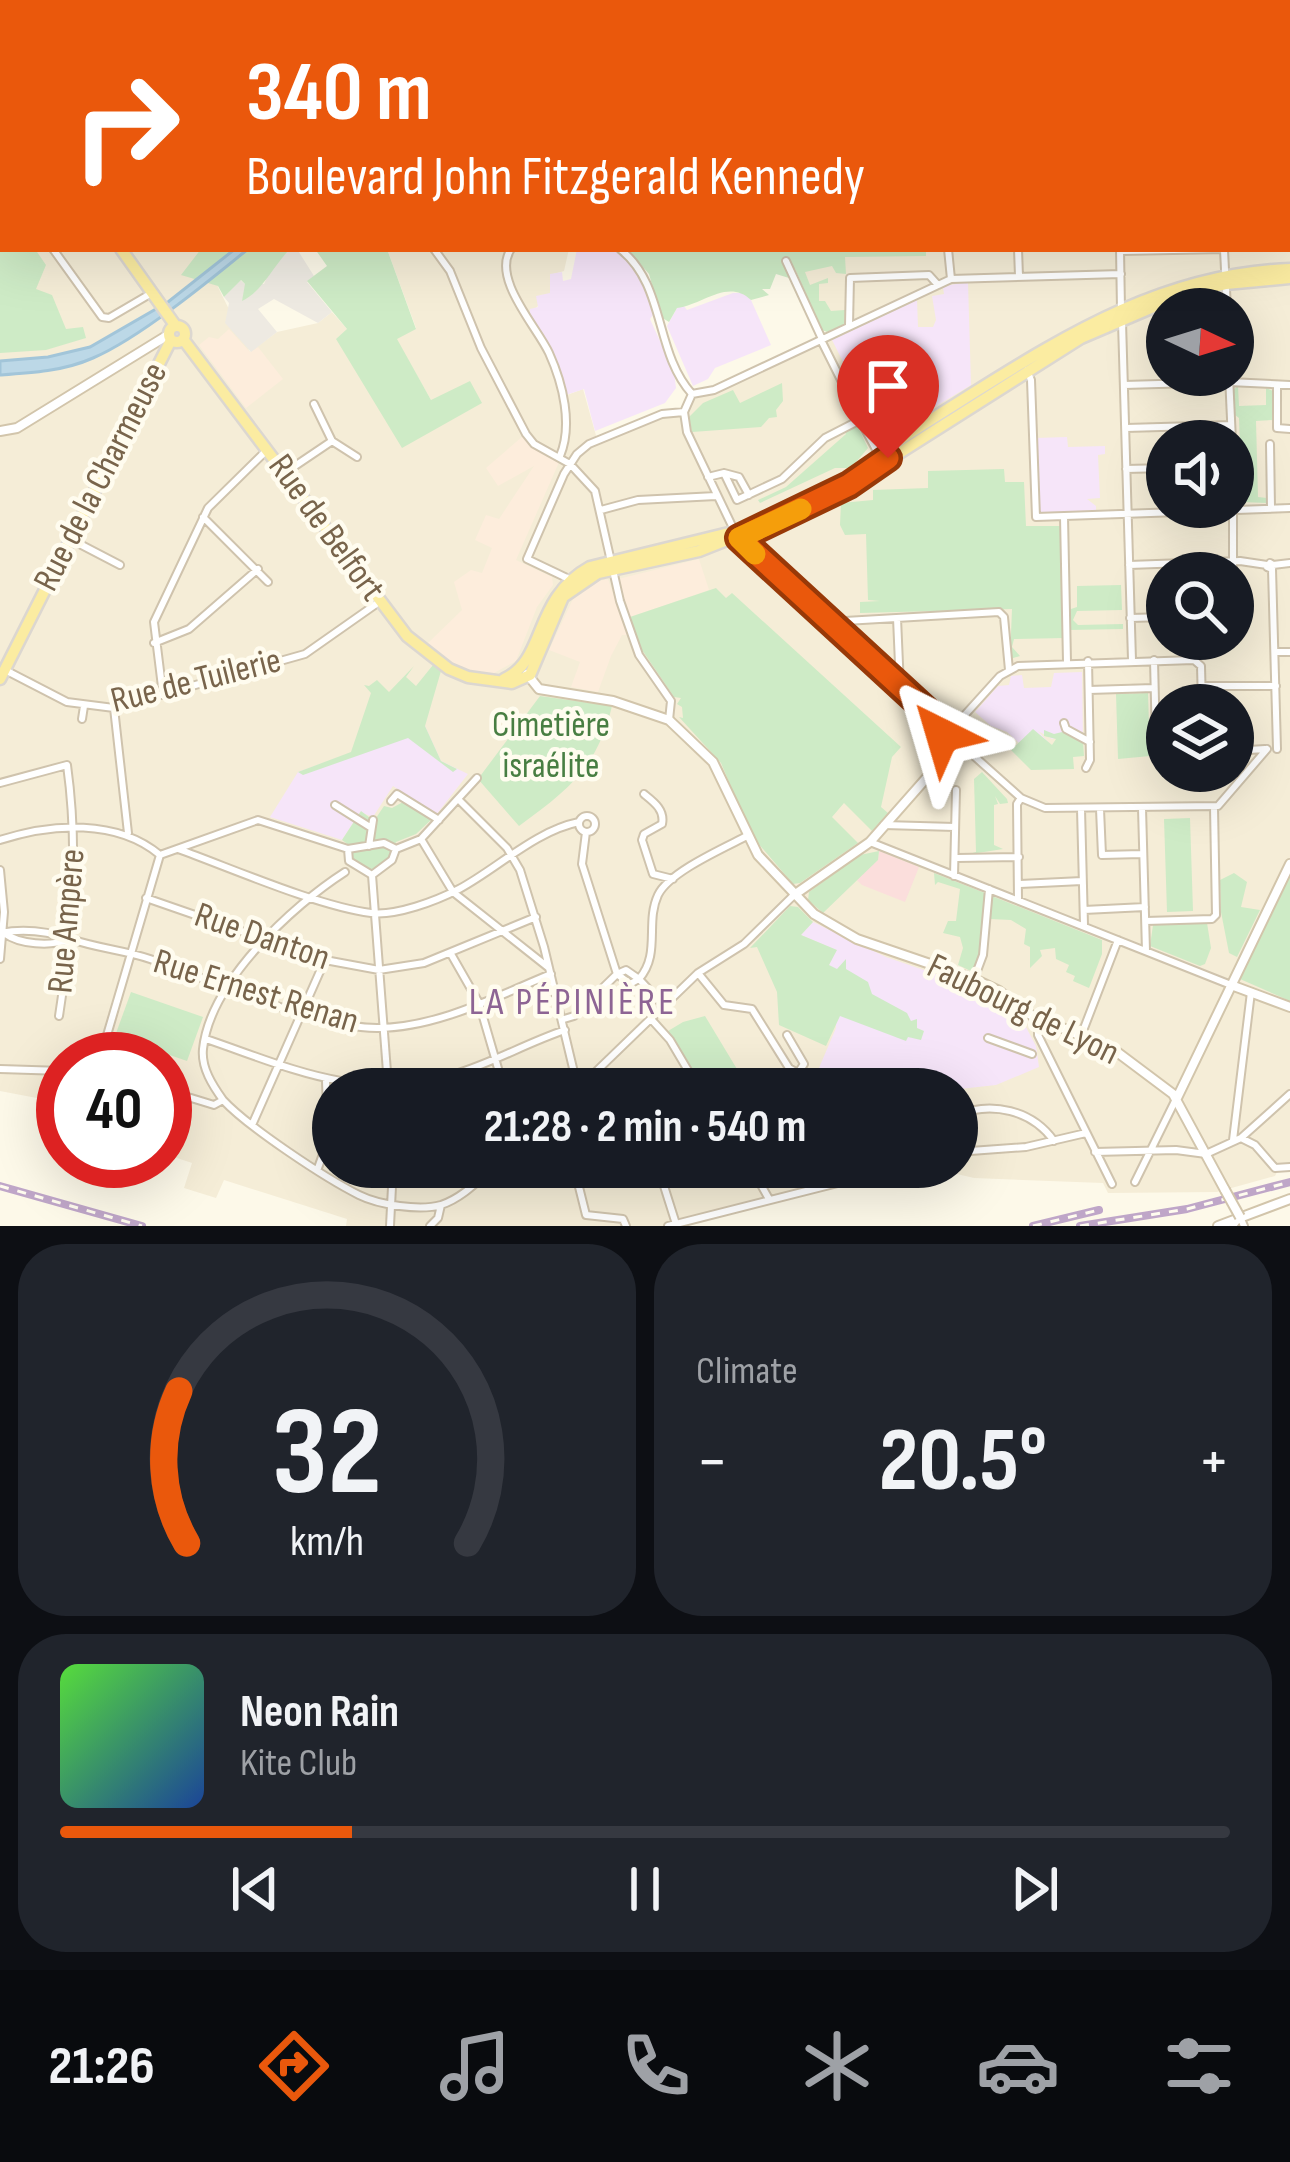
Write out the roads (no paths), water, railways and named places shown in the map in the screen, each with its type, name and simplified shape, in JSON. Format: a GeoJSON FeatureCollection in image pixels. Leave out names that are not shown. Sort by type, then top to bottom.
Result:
{"type":"FeatureCollection","features":[{"type":"Feature","properties":{"kind":"main road","name":"Rue de Belfort"},"geometry":{"type":"LineString","coordinates":[[123,252],[174,331],[406,635],[449,669],[495,682],[524,676]]}},
{"type":"Feature","properties":{"kind":"main road"},"geometry":{"type":"LineString","coordinates":[[524,676],[548,608],[569,579],[737,535],[849,485],[1027,370],[1175,287],[1290,274]]}},
{"type":"Feature","properties":{"kind":"main road"},"geometry":{"type":"LineString","coordinates":[[737,535],[848,480],[878,454],[1060,339],[1122,314]]}},
{"type":"Feature","properties":{"kind":"main road","name":"Rue de la Charmeuse"},"geometry":{"type":"LineString","coordinates":[[3,675],[174,331]]}},
{"type":"Feature","properties":{"kind":"main road"},"geometry":{"type":"LineString","coordinates":[[524,676],[563,597],[610,567]]}},
{"type":"Feature","properties":{"kind":"street"},"geometry":{"type":"LineString","coordinates":[[55,252],[102,317],[109,319],[156,297]]}},
{"type":"Feature","properties":{"kind":"street"},"geometry":{"type":"LineString","coordinates":[[436,252],[450,271],[481,348],[526,434],[570,464],[596,491],[610,567],[628,627],[639,655],[671,701],[670,720]]}},
{"type":"Feature","properties":{"kind":"street"},"geometry":{"type":"LineString","coordinates":[[509,252],[506,269],[514,292],[549,352],[562,398],[568,438],[560,456]]}},
{"type":"Feature","properties":{"kind":"street"},"geometry":{"type":"LineString","coordinates":[[623,252],[644,272],[657,316],[692,394]]}},
{"type":"Feature","properties":{"kind":"street"},"geometry":{"type":"LineString","coordinates":[[948,252],[951,279]]}},
{"type":"Feature","properties":{"kind":"street"},"geometry":{"type":"LineString","coordinates":[[1018,252],[1019,276]]}},
{"type":"Feature","properties":{"kind":"street"},"geometry":{"type":"LineString","coordinates":[[1120,252],[1132,660]]}},
{"type":"Feature","properties":{"kind":"street"},"geometry":{"type":"LineString","coordinates":[[1225,252],[1226,288]]}},
{"type":"Feature","properties":{"kind":"street"},"geometry":{"type":"LineString","coordinates":[[786,261],[852,402]]}},
{"type":"Feature","properties":{"kind":"street"},"geometry":{"type":"LineString","coordinates":[[692,394],[714,390],[951,279],[1120,274]]}},
{"type":"Feature","properties":{"kind":"street"},"geometry":{"type":"LineString","coordinates":[[850,326],[850,278],[929,275],[938,285]]}},
{"type":"Feature","properties":{"kind":"street"},"geometry":{"type":"LineString","coordinates":[[0,431],[17,428],[174,331]]}},
{"type":"Feature","properties":{"kind":"street"},"geometry":{"type":"LineString","coordinates":[[1027,370],[1034,515],[1146,515]]}},
{"type":"Feature","properties":{"kind":"street"},"geometry":{"type":"LineString","coordinates":[[1254,382],[1290,385]]}},
{"type":"Feature","properties":{"kind":"street"},"geometry":{"type":"LineString","coordinates":[[1124,385],[1146,384]]}},
{"type":"Feature","properties":{"kind":"street"},"geometry":{"type":"LineString","coordinates":[[1277,385],[1277,428],[1290,429]]}},
{"type":"Feature","properties":{"kind":"street"},"geometry":{"type":"LineString","coordinates":[[692,394],[684,412],[687,432],[737,535],[1021,798],[1045,808],[1214,807],[1233,792]]}},
{"type":"Feature","properties":{"kind":"street"},"geometry":{"type":"LineString","coordinates":[[314,404],[332,441],[357,457]]}},
{"type":"Feature","properties":{"kind":"street"},"geometry":{"type":"LineString","coordinates":[[569,579],[527,559],[570,464],[589,444],[662,414],[684,412]]}},
{"type":"Feature","properties":{"kind":"street"},"geometry":{"type":"LineString","coordinates":[[708,476],[724,473],[737,500],[782,479],[833,433],[860,420],[878,454]]}},
{"type":"Feature","properties":{"kind":"street"},"geometry":{"type":"LineString","coordinates":[[1125,428],[1146,427]]}},
{"type":"Feature","properties":{"kind":"street"},"geometry":{"type":"LineString","coordinates":[[286,472],[332,441]]}},
{"type":"Feature","properties":{"kind":"street"},"geometry":{"type":"LineString","coordinates":[[1270,444],[1271,508]]}},
{"type":"Feature","properties":{"kind":"street"},"geometry":{"type":"LineString","coordinates":[[163,695],[154,622],[208,508],[268,449]]}},
{"type":"Feature","properties":{"kind":"street"},"geometry":{"type":"LineString","coordinates":[[1126,469],[1146,468]]}},
{"type":"Feature","properties":{"kind":"street"},"geometry":{"type":"LineString","coordinates":[[602,510],[638,500],[717,496]]}},
{"type":"Feature","properties":{"kind":"street"},"geometry":{"type":"LineString","coordinates":[[1254,508],[1290,508]]}},
{"type":"Feature","properties":{"kind":"street"},"geometry":{"type":"LineString","coordinates":[[1064,517],[1067,662]]}},
{"type":"Feature","properties":{"kind":"street"},"geometry":{"type":"LineString","coordinates":[[203,518],[268,582]]}},
{"type":"Feature","properties":{"kind":"street"},"geometry":{"type":"LineString","coordinates":[[70,539],[121,565]]}},
{"type":"Feature","properties":{"kind":"street"},"geometry":{"type":"LineString","coordinates":[[1254,564],[1290,563]]}},
{"type":"Feature","properties":{"kind":"street"},"geometry":{"type":"LineString","coordinates":[[1129,565],[1146,564]]}},
{"type":"Feature","properties":{"kind":"street"},"geometry":{"type":"LineString","coordinates":[[1271,566],[1277,749]]}},
{"type":"Feature","properties":{"kind":"street"},"geometry":{"type":"LineString","coordinates":[[154,644],[189,629],[258,569]]}},
{"type":"Feature","properties":{"kind":"street","name":"Rue de Tuilerie"},"geometry":{"type":"LineString","coordinates":[[3,675],[67,702],[115,708],[305,654],[379,602]]}},
{"type":"Feature","properties":{"kind":"street"},"geometry":{"type":"LineString","coordinates":[[828,622],[1003,614],[1009,670]]}},
{"type":"Feature","properties":{"kind":"street"},"geometry":{"type":"LineString","coordinates":[[897,618],[900,688]]}},
{"type":"Feature","properties":{"kind":"street"},"geometry":{"type":"LineString","coordinates":[[1130,618],[1146,618]]}},
{"type":"Feature","properties":{"kind":"street"},"geometry":{"type":"LineString","coordinates":[[1275,652],[1290,652]]}},
{"type":"Feature","properties":{"kind":"street"},"geometry":{"type":"LineString","coordinates":[[602,1068],[698,974],[744,944],[794,895],[870,842],[944,758],[950,735],[1009,670],[1030,664],[1146,660]]}},
{"type":"Feature","properties":{"kind":"street"},"geometry":{"type":"LineString","coordinates":[[1154,684],[1154,660],[1198,662],[1202,684]]}},
{"type":"Feature","properties":{"kind":"street"},"geometry":{"type":"LineString","coordinates":[[1085,768],[1090,760],[1088,661]]}},
{"type":"Feature","properties":{"kind":"street","name":"Faubourg de Lyon"},"geometry":{"type":"LineString","coordinates":[[524,676],[539,689],[613,700],[670,720],[712,761],[758,855],[826,922],[860,940],[974,979],[1038,1018],[1113,1049],[1176,1099]]}},
{"type":"Feature","properties":{"kind":"street"},"geometry":{"type":"LineString","coordinates":[[1254,686],[1276,686]]}},
{"type":"Feature","properties":{"kind":"street"},"geometry":{"type":"LineString","coordinates":[[1089,690],[1146,688]]}},
{"type":"Feature","properties":{"kind":"street"},"geometry":{"type":"LineString","coordinates":[[82,719],[84,706]]}},
{"type":"Feature","properties":{"kind":"street"},"geometry":{"type":"LineString","coordinates":[[115,708],[128,833]]}},
{"type":"Feature","properties":{"kind":"street"},"geometry":{"type":"LineString","coordinates":[[1064,723],[1090,742]]}},
{"type":"Feature","properties":{"kind":"street"},"geometry":{"type":"LineString","coordinates":[[1254,750],[1287,748]]}},
{"type":"Feature","properties":{"kind":"street"},"geometry":{"type":"LineString","coordinates":[[1254,767],[1267,749]]}},
{"type":"Feature","properties":{"kind":"street","name":"Rue Ampère"},"geometry":{"type":"LineString","coordinates":[[0,783],[67,765],[74,826],[71,940],[59,1016]]}},
{"type":"Feature","properties":{"kind":"street"},"geometry":{"type":"LineString","coordinates":[[373,875],[393,859],[396,849],[421,838],[477,778]]}},
{"type":"Feature","properties":{"kind":"street"},"geometry":{"type":"LineString","coordinates":[[954,876],[956,790]]}},
{"type":"Feature","properties":{"kind":"street"},"geometry":{"type":"LineString","coordinates":[[391,801],[397,794],[439,820]]}},
{"type":"Feature","properties":{"kind":"street"},"geometry":{"type":"LineString","coordinates":[[644,794],[664,819],[642,840],[653,874],[673,879]]}},
{"type":"Feature","properties":{"kind":"street"},"geometry":{"type":"LineString","coordinates":[[1018,901],[1017,804],[1021,798]]}},
{"type":"Feature","properties":{"kind":"street"},"geometry":{"type":"LineString","coordinates":[[458,799],[513,856],[536,917],[577,1068]]}},
{"type":"Feature","properties":{"kind":"street"},"geometry":{"type":"LineString","coordinates":[[335,806],[371,824],[369,846]]}},
{"type":"Feature","properties":{"kind":"street"},"geometry":{"type":"LineString","coordinates":[[1146,921],[1216,915],[1214,807]]}},
{"type":"Feature","properties":{"kind":"street"},"geometry":{"type":"LineString","coordinates":[[1142,808],[1146,951]]}},
{"type":"Feature","properties":{"kind":"street"},"geometry":{"type":"LineString","coordinates":[[1081,809],[1084,926]]}},
{"type":"Feature","properties":{"kind":"street"},"geometry":{"type":"LineString","coordinates":[[1100,809],[1102,855],[1143,854]]}},
{"type":"Feature","properties":{"kind":"street"},"geometry":{"type":"LineString","coordinates":[[178,849],[375,913],[453,892],[549,832],[586,815],[594,819],[595,827],[586,832]]}},
{"type":"Feature","properties":{"kind":"street"},"geometry":{"type":"LineString","coordinates":[[160,855],[258,820],[348,850],[384,843],[396,849]]}},
{"type":"Feature","properties":{"kind":"street"},"geometry":{"type":"LineString","coordinates":[[579,822],[586,832],[582,864],[617,974]]}},
{"type":"Feature","properties":{"kind":"street"},"geometry":{"type":"LineString","coordinates":[[884,825],[955,826]]}},
{"type":"Feature","properties":{"kind":"street"},"geometry":{"type":"LineString","coordinates":[[0,840],[26,831],[74,826],[128,833],[160,855]]}},
{"type":"Feature","properties":{"kind":"street"},"geometry":{"type":"LineString","coordinates":[[639,979],[652,958],[657,897],[673,879],[747,836]]}},
{"type":"Feature","properties":{"kind":"street"},"geometry":{"type":"LineString","coordinates":[[421,838],[453,892],[550,971]]}},
{"type":"Feature","properties":{"kind":"street"},"geometry":{"type":"LineString","coordinates":[[870,842],[1290,1006]]}},
{"type":"Feature","properties":{"kind":"street"},"geometry":{"type":"LineString","coordinates":[[348,850],[349,861],[373,875]]}},
{"type":"Feature","properties":{"kind":"street"},"geometry":{"type":"LineString","coordinates":[[108,1032],[160,855]]}},
{"type":"Feature","properties":{"kind":"street"},"geometry":{"type":"LineString","coordinates":[[956,858],[1019,856]]}},
{"type":"Feature","properties":{"kind":"street"},"geometry":{"type":"LineString","coordinates":[[1135,1182],[1290,864]]}},
{"type":"Feature","properties":{"kind":"street"},"geometry":{"type":"LineString","coordinates":[[0,870],[0,959]]}},
{"type":"Feature","properties":{"kind":"street"},"geometry":{"type":"LineString","coordinates":[[312,1164],[223,1100],[204,1066],[206,1039],[229,987],[262,938],[309,895],[345,872]]}},
{"type":"Feature","properties":{"kind":"street"},"geometry":{"type":"LineString","coordinates":[[373,875],[386,1068]]}},
{"type":"Feature","properties":{"kind":"street"},"geometry":{"type":"LineString","coordinates":[[1020,884],[1083,880]]}},
{"type":"Feature","properties":{"kind":"street"},"geometry":{"type":"LineString","coordinates":[[974,979],[983,955],[989,889]]}},
{"type":"Feature","properties":{"kind":"street","name":"Rue Danton"},"geometry":{"type":"LineString","coordinates":[[146,898],[325,960],[379,970]]}},
{"type":"Feature","properties":{"kind":"street"},"geometry":{"type":"LineString","coordinates":[[1084,910],[1145,907]]}},
{"type":"Feature","properties":{"kind":"street"},"geometry":{"type":"LineString","coordinates":[[379,970],[424,964],[536,917]]}},
{"type":"Feature","properties":{"kind":"street","name":"Rue Ernest Renan"},"geometry":{"type":"LineString","coordinates":[[2,933],[14,929],[57,932],[71,940],[130,952],[301,1012],[346,1025],[383,1028]]}},
{"type":"Feature","properties":{"kind":"street"},"geometry":{"type":"LineString","coordinates":[[1081,1036],[1118,940]]}},
{"type":"Feature","properties":{"kind":"street"},"geometry":{"type":"LineString","coordinates":[[451,954],[479,1004],[499,1068]]}},
{"type":"Feature","properties":{"kind":"street"},"geometry":{"type":"LineString","coordinates":[[252,1125],[325,960]]}},
{"type":"Feature","properties":{"kind":"street"},"geometry":{"type":"LineString","coordinates":[[563,1019],[574,1016],[626,970],[664,1006]]}},
{"type":"Feature","properties":{"kind":"street"},"geometry":{"type":"LineString","coordinates":[[383,1028],[479,1004],[550,971]]}},
{"type":"Feature","properties":{"kind":"street"},"geometry":{"type":"LineString","coordinates":[[698,974],[724,1005],[752,1009],[789,1068],[798,1073],[804,1064],[787,1035]]}},
{"type":"Feature","properties":{"kind":"street"},"geometry":{"type":"LineString","coordinates":[[1237,1139],[1251,992]]}},
{"type":"Feature","properties":{"kind":"street"},"geometry":{"type":"LineString","coordinates":[[1038,1018],[1038,1035],[1112,1184]]}},
{"type":"Feature","properties":{"kind":"street"},"geometry":{"type":"LineString","coordinates":[[651,1019],[686,1068]]}},
{"type":"Feature","properties":{"kind":"street"},"geometry":{"type":"LineString","coordinates":[[474,1068],[565,1030]]}},
{"type":"Feature","properties":{"kind":"street"},"geometry":{"type":"LineString","coordinates":[[988,1038],[1032,1054]]}},
{"type":"Feature","properties":{"kind":"street"},"geometry":{"type":"LineString","coordinates":[[206,1039],[312,1077]]}},
{"type":"Feature","properties":{"kind":"street"},"geometry":{"type":"LineString","coordinates":[[0,1069],[36,1070]]}},
{"type":"Feature","properties":{"kind":"street"},"geometry":{"type":"LineString","coordinates":[[1095,1152],[1206,1154],[1237,1139],[1290,1094]]}},
{"type":"Feature","properties":{"kind":"street"},"geometry":{"type":"LineString","coordinates":[[192,1098],[214,1105],[223,1100]]}},
{"type":"Feature","properties":{"kind":"street"},"geometry":{"type":"LineString","coordinates":[[1176,1099],[1242,1222]]}},
{"type":"Feature","properties":{"kind":"street"},"geometry":{"type":"LineString","coordinates":[[978,1109],[1020,1113],[1041,1125],[1054,1141]]}},
{"type":"Feature","properties":{"kind":"street"},"geometry":{"type":"LineString","coordinates":[[978,1152],[1086,1133]]}},
{"type":"Feature","properties":{"kind":"street"},"geometry":{"type":"LineString","coordinates":[[1237,1139],[1256,1145],[1273,1167],[1290,1167]]}},
{"type":"Feature","properties":{"kind":"street"},"geometry":{"type":"LineString","coordinates":[[349,1188],[361,1196],[394,1203],[441,1204],[467,1188]]}},
{"type":"Feature","properties":{"kind":"street"},"geometry":{"type":"LineString","coordinates":[[390,1226],[394,1188]]}},
{"type":"Feature","properties":{"kind":"street"},"geometry":{"type":"LineString","coordinates":[[579,1188],[586,1215],[623,1219],[626,1226]]}},
{"type":"Feature","properties":{"kind":"street"},"geometry":{"type":"LineString","coordinates":[[666,1188],[672,1225],[811,1188]]}},
{"type":"Feature","properties":{"kind":"street"},"geometry":{"type":"LineString","coordinates":[[763,1188],[769,1199]]}},
{"type":"Feature","properties":{"kind":"street"},"geometry":{"type":"LineString","coordinates":[[1233,1226],[1290,1199]]}},
{"type":"Feature","properties":{"kind":"street"},"geometry":{"type":"LineString","coordinates":[[430,1226],[441,1204]]}},
{"type":"Feature","properties":{"kind":"street"},"geometry":{"type":"LineString","coordinates":[[1218,1226],[1242,1222]]}},
{"type":"Feature","properties":{"kind":"water"},"geometry":{"type":"Polygon","coordinates":[[[231,252],[244,252],[111,349],[59,369],[0,375],[0,361],[90,347],[168,302],[231,252]]]}},
{"type":"Feature","properties":{"kind":"railway"},"geometry":{"type":"LineString","coordinates":[[1080,1226],[1187,1209],[1290,1182]]}},
{"type":"Feature","properties":{"kind":"railway"},"geometry":{"type":"LineString","coordinates":[[0,1186],[142,1226]]}},
{"type":"Feature","properties":{"kind":"railway"},"geometry":{"type":"LineString","coordinates":[[1033,1226],[1099,1210]]}},
{"type":"Feature","properties":{"kind":"district","name":"LA PÉPINIÈRE"},"geometry":{"type":"Point","coordinates":[573,1002]}},
{"type":"Feature","properties":{"kind":"park label","name":"Cimetière israélite"},"geometry":{"type":"Point","coordinates":[551,746]}}]}
